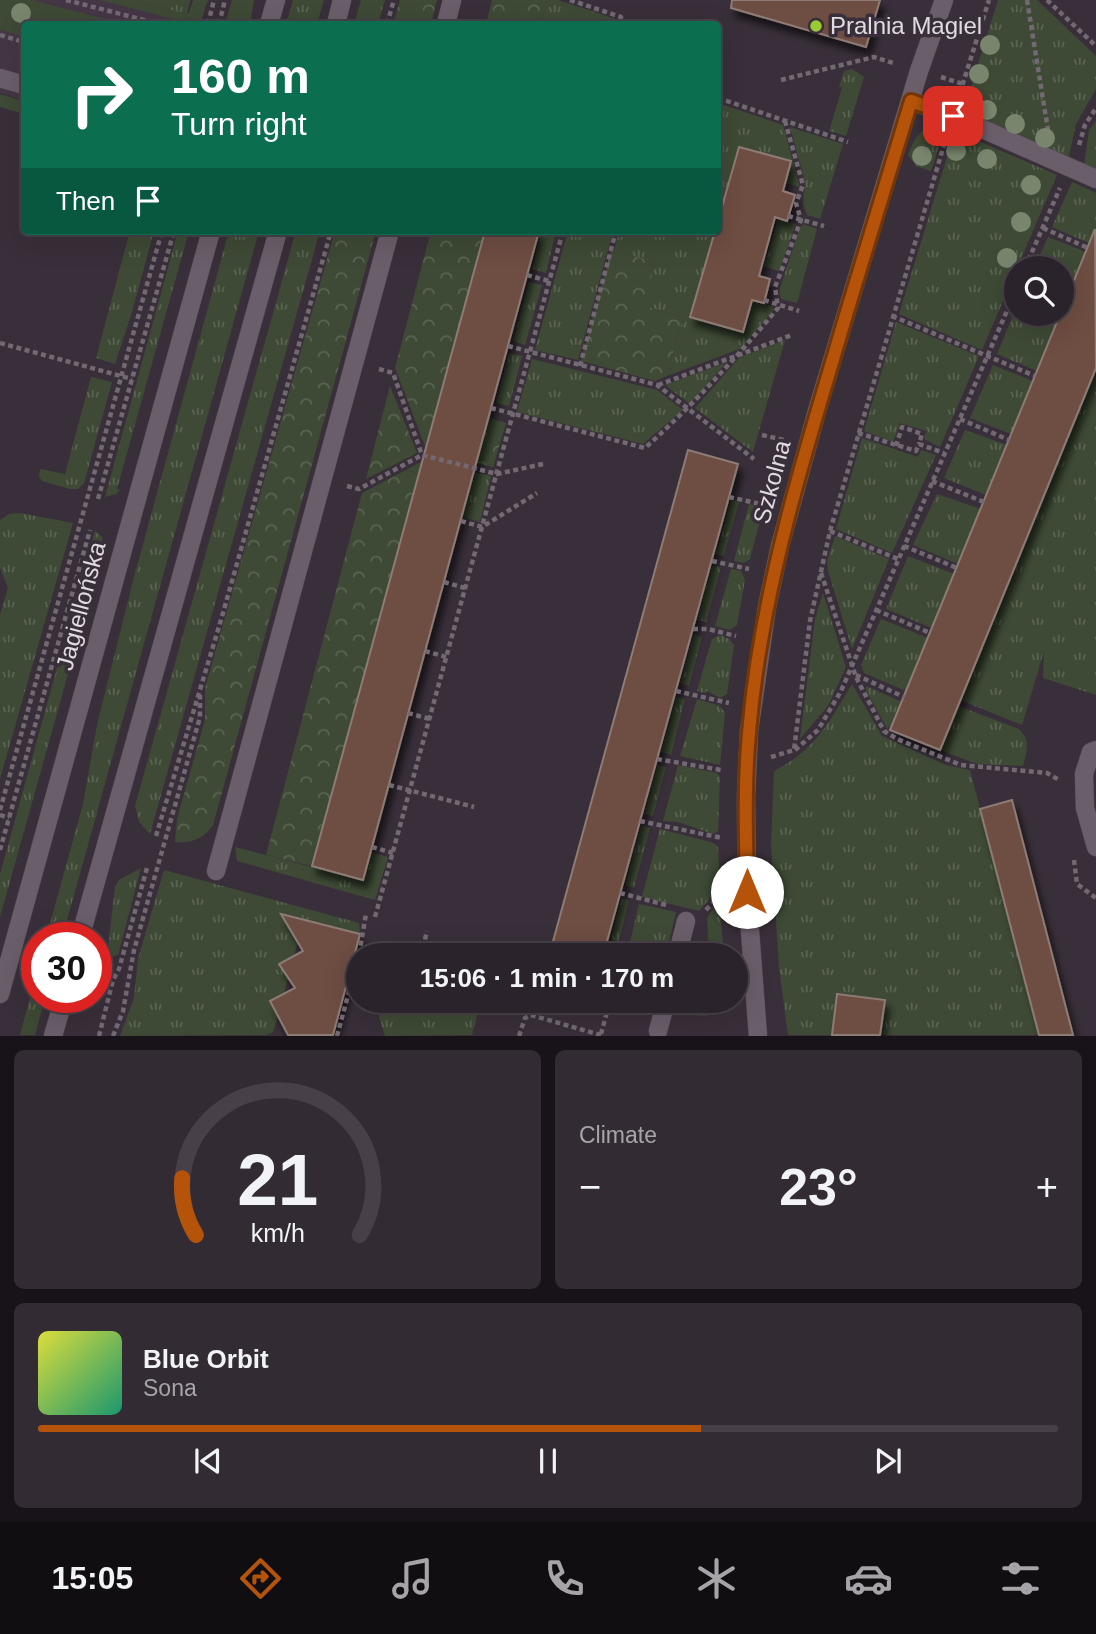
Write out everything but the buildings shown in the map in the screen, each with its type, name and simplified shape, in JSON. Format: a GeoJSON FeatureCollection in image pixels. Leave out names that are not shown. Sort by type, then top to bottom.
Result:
{"type":"FeatureCollection","features":[{"type":"Feature","properties":{"kind":"street"},"geometry":{"type":"LineString","coordinates":[[270,21],[276,0]]}},
{"type":"Feature","properties":{"kind":"street"},"geometry":{"type":"LineString","coordinates":[[337,21],[342,0]]}},
{"type":"Feature","properties":{"kind":"street"},"geometry":{"type":"LineString","coordinates":[[447,21],[452,0]]}},
{"type":"Feature","properties":{"kind":"street","name":"Szkolna"},"geometry":{"type":"LineString","coordinates":[[758,1035],[747,892],[746,797],[749,731],[758,660],[783,534],[817,411],[919,71],[944,0]]}},
{"type":"Feature","properties":{"kind":"street"},"geometry":{"type":"LineString","coordinates":[[0,78],[21,84]]}},
{"type":"Feature","properties":{"kind":"street"},"geometry":{"type":"LineString","coordinates":[[911,101],[953,116],[1096,180]]}},
{"type":"Feature","properties":{"kind":"street","name":"Jagiellońska"},"geometry":{"type":"LineString","coordinates":[[0,994],[210,235]]}},
{"type":"Feature","properties":{"kind":"street"},"geometry":{"type":"LineString","coordinates":[[84,922],[277,235]]}},
{"type":"Feature","properties":{"kind":"street"},"geometry":{"type":"LineString","coordinates":[[216,871],[389,235]]}},
{"type":"Feature","properties":{"kind":"street"},"geometry":{"type":"LineString","coordinates":[[1096,750],[1091,751],[1084,774],[1085,808],[1096,848]]}},
{"type":"Feature","properties":{"kind":"street"},"geometry":{"type":"LineString","coordinates":[[680,943],[686,921]]}},
{"type":"Feature","properties":{"kind":"street"},"geometry":{"type":"LineString","coordinates":[[53,1035],[60,1013]]}},
{"type":"Feature","properties":{"kind":"street"},"geometry":{"type":"LineString","coordinates":[[658,1031],[663,1013]]}},
{"type":"Feature","properties":{"kind":"path"},"geometry":{"type":"LineString","coordinates":[[66,0],[148,21]]}},
{"type":"Feature","properties":{"kind":"path"},"geometry":{"type":"LineString","coordinates":[[209,21],[214,0]]}},
{"type":"Feature","properties":{"kind":"path"},"geometry":{"type":"LineString","coordinates":[[220,21],[225,0]]}},
{"type":"Feature","properties":{"kind":"path"},"geometry":{"type":"LineString","coordinates":[[388,21],[394,0]]}},
{"type":"Feature","properties":{"kind":"path"},"geometry":{"type":"LineString","coordinates":[[570,0],[621,17],[620,21]]}},
{"type":"Feature","properties":{"kind":"path"},"geometry":{"type":"LineString","coordinates":[[794,750],[810,621],[830,531],[892,316],[989,0]]}},
{"type":"Feature","properties":{"kind":"path"},"geometry":{"type":"LineString","coordinates":[[1027,0],[1061,164],[1043,228],[1030,256]]}},
{"type":"Feature","properties":{"kind":"path"},"geometry":{"type":"LineString","coordinates":[[1046,0],[1096,46]]}},
{"type":"Feature","properties":{"kind":"path"},"geometry":{"type":"LineString","coordinates":[[0,35],[21,41]]}},
{"type":"Feature","properties":{"kind":"path"},"geometry":{"type":"LineString","coordinates":[[781,80],[874,57],[963,84]]}},
{"type":"Feature","properties":{"kind":"path"},"geometry":{"type":"LineString","coordinates":[[721,99],[848,142]]}},
{"type":"Feature","properties":{"kind":"path"},"geometry":{"type":"LineString","coordinates":[[1077,149],[1096,108]]}},
{"type":"Feature","properties":{"kind":"path"},"geometry":{"type":"LineString","coordinates":[[491,408],[645,448],[688,409],[778,309],[775,287],[801,220],[796,203],[803,185],[785,121]]}},
{"type":"Feature","properties":{"kind":"path"},"geometry":{"type":"LineString","coordinates":[[789,216],[824,226]]}},
{"type":"Feature","properties":{"kind":"path"},"geometry":{"type":"LineString","coordinates":[[1043,228],[1087,248]]}},
{"type":"Feature","properties":{"kind":"path"},"geometry":{"type":"LineString","coordinates":[[9,818],[0,813],[161,235]]}},
{"type":"Feature","properties":{"kind":"path"},"geometry":{"type":"LineString","coordinates":[[98,499],[173,235]]}},
{"type":"Feature","properties":{"kind":"path"},"geometry":{"type":"LineString","coordinates":[[156,836],[330,235]]}},
{"type":"Feature","properties":{"kind":"path"},"geometry":{"type":"LineString","coordinates":[[375,917],[562,235]]}},
{"type":"Feature","properties":{"kind":"path"},"geometry":{"type":"LineString","coordinates":[[580,366],[615,235]]}},
{"type":"Feature","properties":{"kind":"path"},"geometry":{"type":"LineString","coordinates":[[527,275],[550,281]]}},
{"type":"Feature","properties":{"kind":"path"},"geometry":{"type":"LineString","coordinates":[[764,300],[799,311]]}},
{"type":"Feature","properties":{"kind":"path"},"geometry":{"type":"LineString","coordinates":[[892,316],[1035,376]]}},
{"type":"Feature","properties":{"kind":"path"},"geometry":{"type":"LineString","coordinates":[[769,758],[794,750],[818,730],[841,691],[1004,318]]}},
{"type":"Feature","properties":{"kind":"path"},"geometry":{"type":"LineString","coordinates":[[657,385],[792,335]]}},
{"type":"Feature","properties":{"kind":"path"},"geometry":{"type":"LineString","coordinates":[[0,343],[132,379]]}},
{"type":"Feature","properties":{"kind":"path"},"geometry":{"type":"LineString","coordinates":[[508,346],[657,385],[754,459]]}},
{"type":"Feature","properties":{"kind":"path"},"geometry":{"type":"LineString","coordinates":[[354,362],[393,373],[422,455]]}},
{"type":"Feature","properties":{"kind":"path"},"geometry":{"type":"LineString","coordinates":[[960,419],[1009,440]]}},
{"type":"Feature","properties":{"kind":"path"},"geometry":{"type":"LineString","coordinates":[[858,433],[896,446],[916,451],[922,433],[902,427],[896,446]]}},
{"type":"Feature","properties":{"kind":"path"},"geometry":{"type":"LineString","coordinates":[[919,444],[944,453]]}},
{"type":"Feature","properties":{"kind":"path"},"geometry":{"type":"LineString","coordinates":[[322,480],[359,489],[422,455],[497,474],[543,464]]}},
{"type":"Feature","properties":{"kind":"path"},"geometry":{"type":"LineString","coordinates":[[932,481],[984,502]]}},
{"type":"Feature","properties":{"kind":"path"},"geometry":{"type":"LineString","coordinates":[[461,521],[482,527],[537,493]]}},
{"type":"Feature","properties":{"kind":"path"},"geometry":{"type":"LineString","coordinates":[[729,497],[769,506]]}},
{"type":"Feature","properties":{"kind":"path"},"geometry":{"type":"LineString","coordinates":[[0,850],[90,530]]}},
{"type":"Feature","properties":{"kind":"path"},"geometry":{"type":"LineString","coordinates":[[830,531],[898,559]]}},
{"type":"Feature","properties":{"kind":"path"},"geometry":{"type":"LineString","coordinates":[[904,546],[957,568]]}},
{"type":"Feature","properties":{"kind":"path"},"geometry":{"type":"LineString","coordinates":[[712,561],[753,570]]}},
{"type":"Feature","properties":{"kind":"path"},"geometry":{"type":"LineString","coordinates":[[821,573],[855,675],[884,731],[961,765],[1047,772],[1058,779],[1064,790]]}},
{"type":"Feature","properties":{"kind":"path"},"geometry":{"type":"LineString","coordinates":[[444,582],[466,588]]}},
{"type":"Feature","properties":{"kind":"path"},"geometry":{"type":"LineString","coordinates":[[876,610],[930,633]]}},
{"type":"Feature","properties":{"kind":"path"},"geometry":{"type":"LineString","coordinates":[[693,629],[708,629],[741,637]]}},
{"type":"Feature","properties":{"kind":"path"},"geometry":{"type":"LineString","coordinates":[[425,651],[446,657]]}},
{"type":"Feature","properties":{"kind":"path"},"geometry":{"type":"LineString","coordinates":[[855,675],[904,697]]}},
{"type":"Feature","properties":{"kind":"path"},"geometry":{"type":"LineString","coordinates":[[113,1035],[125,1004],[134,950],[201,717],[200,689]]}},
{"type":"Feature","properties":{"kind":"path"},"geometry":{"type":"LineString","coordinates":[[676,691],[730,703]]}},
{"type":"Feature","properties":{"kind":"path"},"geometry":{"type":"LineString","coordinates":[[408,713],[429,719]]}},
{"type":"Feature","properties":{"kind":"path"},"geometry":{"type":"LineString","coordinates":[[657,759],[726,770]]}},
{"type":"Feature","properties":{"kind":"path"},"geometry":{"type":"LineString","coordinates":[[389,785],[474,807]]}},
{"type":"Feature","properties":{"kind":"path"},"geometry":{"type":"LineString","coordinates":[[640,821],[723,838]]}},
{"type":"Feature","properties":{"kind":"path"},"geometry":{"type":"LineString","coordinates":[[372,847],[393,853]]}},
{"type":"Feature","properties":{"kind":"path"},"geometry":{"type":"LineString","coordinates":[[1074,858],[1077,884],[1096,898]]}},
{"type":"Feature","properties":{"kind":"path"},"geometry":{"type":"LineString","coordinates":[[99,1035],[147,868]]}},
{"type":"Feature","properties":{"kind":"path"},"geometry":{"type":"LineString","coordinates":[[620,892],[636,896]]}},
{"type":"Feature","properties":{"kind":"path"},"geometry":{"type":"LineString","coordinates":[[359,943],[366,914]]}},
{"type":"Feature","properties":{"kind":"path"},"geometry":{"type":"LineString","coordinates":[[424,943],[427,931]]}},
{"type":"Feature","properties":{"kind":"path"},"geometry":{"type":"LineString","coordinates":[[337,1035],[346,998]]}},
{"type":"Feature","properties":{"kind":"path"},"geometry":{"type":"LineString","coordinates":[[519,1035],[525,1018],[531,1015],[602,1035],[607,1013]]}},
{"type":"Feature","properties":{"kind":"shaded area"},"geometry":{"type":"Polygon","coordinates":[[[0,0],[190,0],[184,21],[21,21],[21,99],[0,93],[0,0]]]}},
{"type":"Feature","properties":{"kind":"green space"},"geometry":{"type":"Polygon","coordinates":[[[0,0],[32,0],[112,21],[38,21],[8,13],[0,30],[0,0]]]}},
{"type":"Feature","properties":{"kind":"green space"},"geometry":{"type":"Polygon","coordinates":[[[100,0],[133,0],[186,14],[184,21],[100,0]]]}},
{"type":"Feature","properties":{"kind":"green space"},"geometry":{"type":"Polygon","coordinates":[[[133,0],[190,0],[187,14],[193,0],[208,0],[201,21],[184,21],[186,14],[133,0]]]}},
{"type":"Feature","properties":{"kind":"green space"},"geometry":{"type":"Polygon","coordinates":[[[232,0],[254,0],[250,21],[226,21],[232,0]]]}},
{"type":"Feature","properties":{"kind":"green space"},"geometry":{"type":"Polygon","coordinates":[[[293,0],[324,0],[318,21],[287,21],[293,0]]]}},
{"type":"Feature","properties":{"kind":"green space"},"geometry":{"type":"Polygon","coordinates":[[[361,0],[385,0],[379,21],[355,21],[361,0]]]}},
{"type":"Feature","properties":{"kind":"green space"},"geometry":{"type":"Polygon","coordinates":[[[400,0],[437,0],[432,21],[394,21],[400,0]]]}},
{"type":"Feature","properties":{"kind":"green space"},"geometry":{"type":"Polygon","coordinates":[[[492,0],[547,0],[542,21],[487,21],[492,0]]]}},
{"type":"Feature","properties":{"kind":"green space"},"geometry":{"type":"Polygon","coordinates":[[[547,0],[558,0],[616,19],[615,21],[542,21],[547,0]]]}},
{"type":"Feature","properties":{"kind":"green space"},"geometry":{"type":"Polygon","coordinates":[[[998,0],[1037,0],[1096,56],[1096,89],[1076,124],[1068,160],[967,117],[964,109],[998,0]]]}},
{"type":"Feature","properties":{"kind":"green space"},"geometry":{"type":"Polygon","coordinates":[[[8,13],[38,21],[21,21],[21,36],[2,30],[8,13]]]}},
{"type":"Feature","properties":{"kind":"green space"},"geometry":{"type":"Polygon","coordinates":[[[852,69],[864,77],[846,136],[829,131],[842,88],[839,87],[844,71],[852,69]]]}},
{"type":"Feature","properties":{"kind":"green space"},"geometry":{"type":"Polygon","coordinates":[[[0,94],[21,100],[21,113],[0,107],[0,94]]]}},
{"type":"Feature","properties":{"kind":"green space"},"geometry":{"type":"Polygon","coordinates":[[[721,104],[783,125],[800,187],[785,183],[791,161],[739,147],[721,210],[721,104]]]}},
{"type":"Feature","properties":{"kind":"green space"},"geometry":{"type":"Polygon","coordinates":[[[1096,121],[1096,171],[1084,166],[1089,130],[1096,121]]]}},
{"type":"Feature","properties":{"kind":"green space"},"geometry":{"type":"Polygon","coordinates":[[[937,125],[945,127],[931,171],[916,166],[908,155],[918,135],[937,125]]]}},
{"type":"Feature","properties":{"kind":"green space"},"geometry":{"type":"Polygon","coordinates":[[[790,127],[843,144],[820,219],[807,215],[803,204],[805,182],[790,127]]]}},
{"type":"Feature","properties":{"kind":"green space"},"geometry":{"type":"Polygon","coordinates":[[[955,131],[1057,175],[1022,256],[1004,256],[1004,299],[982,350],[899,314],[955,131]]]}},
{"type":"Feature","properties":{"kind":"green space"},"geometry":{"type":"Polygon","coordinates":[[[1072,182],[1096,193],[1096,227],[1089,243],[1052,227],[1072,182]]]}},
{"type":"Feature","properties":{"kind":"green space"},"geometry":{"type":"Polygon","coordinates":[[[778,220],[796,224],[779,271],[764,266],[778,220]]]}},
{"type":"Feature","properties":{"kind":"green space"},"geometry":{"type":"Polygon","coordinates":[[[803,224],[817,229],[797,303],[781,299],[779,291],[803,224]]]}},
{"type":"Feature","properties":{"kind":"green space"},"geometry":{"type":"Polygon","coordinates":[[[129,235],[153,235],[115,364],[96,358],[129,235]]]}},
{"type":"Feature","properties":{"kind":"green space"},"geometry":{"type":"Polygon","coordinates":[[[177,235],[188,235],[117,489],[120,490],[105,497],[177,235]]]}},
{"type":"Feature","properties":{"kind":"green space"},"geometry":{"type":"Polygon","coordinates":[[[228,235],[258,235],[66,922],[50,922],[83,804],[97,725],[134,577],[228,235]]]}},
{"type":"Feature","properties":{"kind":"green space"},"geometry":{"type":"Polygon","coordinates":[[[295,235],[319,235],[150,834],[139,822],[135,806],[295,235]]]}},
{"type":"Feature","properties":{"kind":"green space"},"geometry":{"type":"Polygon","coordinates":[[[334,235],[375,235],[213,825],[197,839],[175,842],[177,819],[205,720],[205,688],[334,235]]]}},
{"type":"Feature","properties":{"kind":"green space"},"geometry":{"type":"Polygon","coordinates":[[[430,235],[484,235],[431,426],[482,440],[488,418],[506,423],[493,467],[427,451],[395,368],[430,235]]]}},
{"type":"Feature","properties":{"kind":"green space"},"geometry":{"type":"Polygon","coordinates":[[[541,235],[555,235],[546,273],[532,269],[541,235]]]}},
{"type":"Feature","properties":{"kind":"green space"},"geometry":{"type":"Polygon","coordinates":[[[567,235],[612,235],[578,360],[535,350],[567,235]]]}},
{"type":"Feature","properties":{"kind":"green space"},"geometry":{"type":"Polygon","coordinates":[[[618,235],[714,235],[690,317],[751,302],[773,306],[774,309],[742,348],[667,376],[683,317],[643,306],[655,262],[614,251],[618,235]]]}},
{"type":"Feature","properties":{"kind":"green space"},"geometry":{"type":"Polygon","coordinates":[[[1048,237],[1086,252],[1074,281],[1074,256],[1039,256],[1048,237]]]}},
{"type":"Feature","properties":{"kind":"green space"},"geometry":{"type":"Polygon","coordinates":[[[611,250],[655,262],[644,306],[683,317],[667,376],[655,381],[581,361],[611,250]]]}},
{"type":"Feature","properties":{"kind":"green space"},"geometry":{"type":"Polygon","coordinates":[[[529,282],[542,285],[525,345],[513,341],[529,282]]]}},
{"type":"Feature","properties":{"kind":"green space"},"geometry":{"type":"Polygon","coordinates":[[[896,322],[979,356],[940,447],[924,439],[926,431],[900,423],[893,442],[864,431],[896,322]]]}},
{"type":"Feature","properties":{"kind":"green space"},"geometry":{"type":"Polygon","coordinates":[[[1009,326],[1056,326],[1037,371],[997,354],[1009,326]]]}},
{"type":"Feature","properties":{"kind":"green space"},"geometry":{"type":"Polygon","coordinates":[[[785,340],[753,452],[695,408],[740,357],[785,340]]]}},
{"type":"Feature","properties":{"kind":"green space"},"geometry":{"type":"Polygon","coordinates":[[[509,353],[522,356],[509,406],[496,403],[509,353]]]}},
{"type":"Feature","properties":{"kind":"green space"},"geometry":{"type":"Polygon","coordinates":[[[532,359],[657,390],[683,410],[643,444],[517,412],[532,359]]]}},
{"type":"Feature","properties":{"kind":"green space"},"geometry":{"type":"Polygon","coordinates":[[[727,362],[690,404],[665,385],[727,362]]]}},
{"type":"Feature","properties":{"kind":"green space"},"geometry":{"type":"Polygon","coordinates":[[[993,365],[1033,381],[1011,434],[970,418],[993,365]]]}},
{"type":"Feature","properties":{"kind":"green space"},"geometry":{"type":"Polygon","coordinates":[[[1096,368],[1096,695],[1043,678],[1044,651],[1022,725],[960,700],[1096,368]]]}},
{"type":"Feature","properties":{"kind":"green space"},"geometry":{"type":"Polygon","coordinates":[[[91,377],[112,382],[84,483],[78,489],[70,489],[42,481],[39,477],[40,469],[65,474],[91,377]]]}},
{"type":"Feature","properties":{"kind":"green space"},"geometry":{"type":"Polygon","coordinates":[[[390,386],[417,453],[366,479],[390,386]]]}},
{"type":"Feature","properties":{"kind":"green space"},"geometry":{"type":"Polygon","coordinates":[[[965,430],[1007,445],[986,495],[944,478],[965,430]]]}},
{"type":"Feature","properties":{"kind":"green space"},"geometry":{"type":"Polygon","coordinates":[[[862,438],[918,457],[921,450],[936,455],[892,553],[836,529],[862,438]]]}},
{"type":"Feature","properties":{"kind":"green space"},"geometry":{"type":"Polygon","coordinates":[[[423,461],[491,476],[480,522],[462,517],[470,487],[406,470],[423,461]]]}},
{"type":"Feature","properties":{"kind":"green space"},"geometry":{"type":"Polygon","coordinates":[[[406,470],[419,474],[312,866],[266,855],[362,493],[406,470]]]}},
{"type":"Feature","properties":{"kind":"green space"},"geometry":{"type":"Polygon","coordinates":[[[937,494],[981,509],[958,564],[913,545],[937,494]]]}},
{"type":"Feature","properties":{"kind":"green space"},"geometry":{"type":"Polygon","coordinates":[[[731,500],[739,502],[724,556],[716,554],[731,500]]]}},
{"type":"Feature","properties":{"kind":"green space"},"geometry":{"type":"Polygon","coordinates":[[[749,504],[758,507],[762,513],[750,559],[744,563],[734,561],[749,504]]]}},
{"type":"Feature","properties":{"kind":"green space"},"geometry":{"type":"Polygon","coordinates":[[[20,513],[73,523],[0,779],[0,615],[8,588],[0,568],[0,520],[9,514],[20,513]]]}},
{"type":"Feature","properties":{"kind":"green space"},"geometry":{"type":"Polygon","coordinates":[[[95,531],[102,537],[103,549],[0,917],[0,874],[95,531]]]}},
{"type":"Feature","properties":{"kind":"green space"},"geometry":{"type":"Polygon","coordinates":[[[835,536],[889,559],[852,649],[828,571],[827,561],[835,536]]]}},
{"type":"Feature","properties":{"kind":"green space"},"geometry":{"type":"Polygon","coordinates":[[[908,556],[954,574],[932,628],[886,609],[908,556]]]}},
{"type":"Feature","properties":{"kind":"green space"},"geometry":{"type":"Polygon","coordinates":[[[712,566],[721,567],[706,622],[697,620],[712,566]]]}},
{"type":"Feature","properties":{"kind":"green space"},"geometry":{"type":"Polygon","coordinates":[[[731,569],[741,571],[745,580],[737,625],[730,630],[715,626],[731,569]]]}},
{"type":"Feature","properties":{"kind":"green space"},"geometry":{"type":"Polygon","coordinates":[[[823,593],[846,667],[828,706],[800,739],[815,619],[823,593]]]}},
{"type":"Feature","properties":{"kind":"green space"},"geometry":{"type":"Polygon","coordinates":[[[881,619],[928,638],[906,691],[864,673],[861,665],[881,619]]]}},
{"type":"Feature","properties":{"kind":"green space"},"geometry":{"type":"Polygon","coordinates":[[[693,634],[702,637],[689,686],[680,683],[693,634]]]}},
{"type":"Feature","properties":{"kind":"green space"},"geometry":{"type":"Polygon","coordinates":[[[720,635],[734,645],[727,694],[720,698],[707,691],[697,691],[712,639],[720,635]]]}},
{"type":"Feature","properties":{"kind":"green space"},"geometry":{"type":"Polygon","coordinates":[[[852,684],[882,736],[946,765],[970,770],[1039,1035],[788,1035],[779,967],[771,845],[774,771],[801,754],[820,734],[852,684]]]}},
{"type":"Feature","properties":{"kind":"green space"},"geometry":{"type":"Polygon","coordinates":[[[866,686],[902,702],[892,727],[889,726],[888,730],[866,691],[866,686]]]}},
{"type":"Feature","properties":{"kind":"green space"},"geometry":{"type":"Polygon","coordinates":[[[676,697],[685,699],[671,755],[661,752],[676,697]]]}},
{"type":"Feature","properties":{"kind":"green space"},"geometry":{"type":"Polygon","coordinates":[[[697,699],[720,706],[725,713],[720,765],[680,756],[697,699]]]}},
{"type":"Feature","properties":{"kind":"green space"},"geometry":{"type":"Polygon","coordinates":[[[958,706],[1019,729],[1027,742],[1023,766],[977,764],[940,750],[958,706]]]}},
{"type":"Feature","properties":{"kind":"green space"},"geometry":{"type":"Polygon","coordinates":[[[657,765],[666,767],[653,816],[644,814],[657,765]]]}},
{"type":"Feature","properties":{"kind":"green space"},"geometry":{"type":"Polygon","coordinates":[[[678,765],[717,773],[720,777],[718,831],[713,834],[678,822],[663,821],[678,765]]]}},
{"type":"Feature","properties":{"kind":"green space"},"geometry":{"type":"Polygon","coordinates":[[[641,825],[650,828],[634,888],[625,885],[641,825]]]}},
{"type":"Feature","properties":{"kind":"green space"},"geometry":{"type":"Polygon","coordinates":[[[660,829],[714,843],[718,847],[720,887],[699,911],[642,897],[660,829]]]}},
{"type":"Feature","properties":{"kind":"green space"},"geometry":{"type":"Polygon","coordinates":[[[235,847],[362,880],[370,852],[388,857],[375,900],[237,861],[235,847]]]}},
{"type":"Feature","properties":{"kind":"green space"},"geometry":{"type":"Polygon","coordinates":[[[141,868],[118,955],[112,956],[111,922],[115,887],[119,880],[141,868]]]}},
{"type":"Feature","properties":{"kind":"green space"},"geometry":{"type":"Polygon","coordinates":[[[164,870],[359,923],[360,934],[304,920],[290,927],[298,941],[294,956],[280,964],[288,978],[284,994],[270,1001],[278,1016],[273,1032],[266,1035],[120,1036],[134,998],[138,959],[164,870]]]}},
{"type":"Feature","properties":{"kind":"green space"},"geometry":{"type":"Polygon","coordinates":[[[621,898],[629,900],[619,943],[610,943],[621,898]]]}},
{"type":"Feature","properties":{"kind":"green space"},"geometry":{"type":"Polygon","coordinates":[[[719,900],[723,943],[708,943],[707,918],[719,900]]]}},
{"type":"Feature","properties":{"kind":"green space"},"geometry":{"type":"Polygon","coordinates":[[[639,904],[676,912],[669,943],[630,943],[639,904]]]}},
{"type":"Feature","properties":{"kind":"green space"},"geometry":{"type":"Polygon","coordinates":[[[26,1013],[41,1013],[35,1035],[20,1035],[26,1013]]]}},
{"type":"Feature","properties":{"kind":"green space"},"geometry":{"type":"Polygon","coordinates":[[[380,1013],[478,1013],[472,1035],[385,1036],[380,1013]]]}},
{"type":"Feature","properties":{"kind":"green space"},"geometry":{"type":"Polygon","coordinates":[[[691,1013],[715,1013],[707,1015],[691,1013]]]}},
{"type":"Feature","properties":{"kind":"place","name":"Pralnia Magiel"},"geometry":{"type":"Point","coordinates":[816,26]}},
{"type":"Feature","properties":{"kind":"route"},"geometry":{"type":"LineString","coordinates":[[747,892],[746,797],[749,731],[758,660],[780,546],[817,411],[911,101],[953,116]]}}]}
